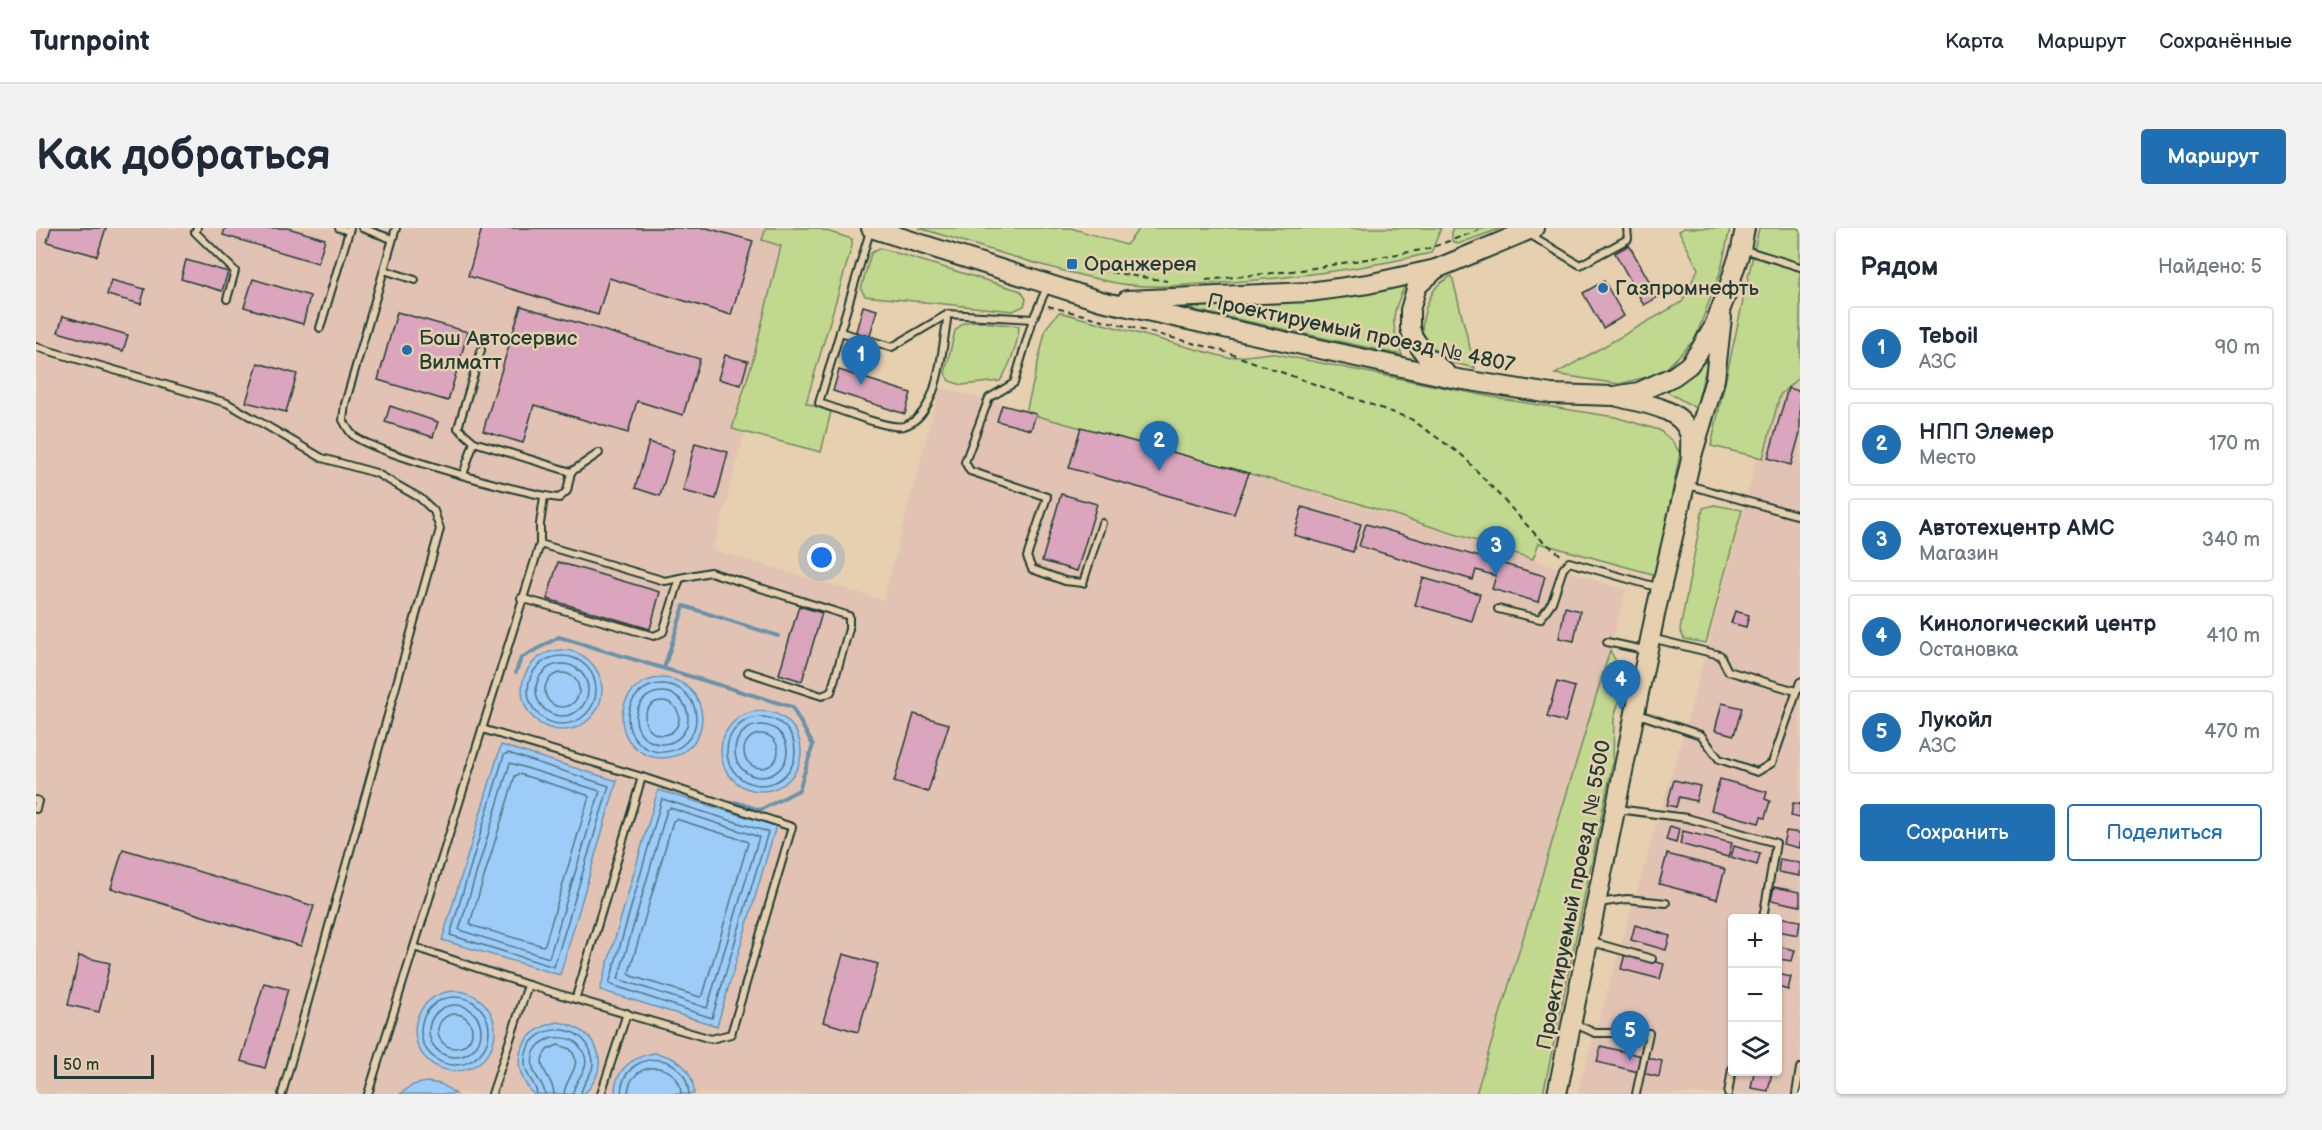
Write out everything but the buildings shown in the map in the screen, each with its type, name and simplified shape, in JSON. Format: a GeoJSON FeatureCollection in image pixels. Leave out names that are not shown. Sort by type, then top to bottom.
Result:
{"type":"FeatureCollection","features":[{"type":"Feature","properties":{"kind":"main road","name":"Проектируемый проезд № 4807"},"geometry":{"type":"LineString","coordinates":[[871,228],[1101,301],[1452,378],[1551,394],[1614,396]]}},
{"type":"Feature","properties":{"kind":"main road"},"geometry":{"type":"LineString","coordinates":[[1614,396],[1657,386],[1689,365],[1713,328],[1741,249],[1745,228]]}},
{"type":"Feature","properties":{"kind":"main road"},"geometry":{"type":"LineString","coordinates":[[1452,378],[1418,346],[1410,328],[1413,295],[1423,279],[1436,269],[1530,230]]}},
{"type":"Feature","properties":{"kind":"main road","name":"Проектируемый проезд № 4807"},"geometry":{"type":"LineString","coordinates":[[1101,301],[1309,292],[1368,284],[1436,269]]}},
{"type":"Feature","properties":{"kind":"main road","name":"Проектируемый проезд № 5500"},"geometry":{"type":"LineString","coordinates":[[1557,1094],[1614,809],[1684,484],[1715,380],[1725,298]]}},
{"type":"Feature","properties":{"kind":"main road","name":"Проектируемый проезд № 5500"},"geometry":{"type":"LineString","coordinates":[[1614,396],[1662,410],[1676,417],[1689,433],[1691,459]]}},
{"type":"Feature","properties":{"kind":"lane"},"geometry":{"type":"LineString","coordinates":[[196,228],[195,232],[235,271],[227,299]]}},
{"type":"Feature","properties":{"kind":"lane"},"geometry":{"type":"LineString","coordinates":[[320,328],[349,230],[339,228]]}},
{"type":"Feature","properties":{"kind":"lane"},"geometry":{"type":"LineString","coordinates":[[362,228],[392,239]]}},
{"type":"Feature","properties":{"kind":"lane"},"geometry":{"type":"LineString","coordinates":[[396,228],[345,404],[343,420],[353,436],[374,447],[544,497],[559,498],[567,491],[571,472],[599,453]]}},
{"type":"Feature","properties":{"kind":"lane"},"geometry":{"type":"LineString","coordinates":[[871,228],[819,403],[883,424],[903,426],[923,414],[935,390],[948,314]]}},
{"type":"Feature","properties":{"kind":"lane"},"geometry":{"type":"LineString","coordinates":[[1530,230],[1580,265],[1628,239],[1627,228]]}},
{"type":"Feature","properties":{"kind":"lane"},"geometry":{"type":"LineString","coordinates":[[1741,249],[1800,267]]}},
{"type":"Feature","properties":{"kind":"lane"},"geometry":{"type":"LineString","coordinates":[[384,270],[415,280]]}},
{"type":"Feature","properties":{"kind":"lane"},"geometry":{"type":"LineString","coordinates":[[1048,285],[1033,319],[1014,383],[989,398],[965,462],[970,471],[1047,497],[1027,557],[1032,569],[1065,581],[1083,583],[1102,523]]}},
{"type":"Feature","properties":{"kind":"lane"},"geometry":{"type":"LineString","coordinates":[[840,332],[892,347],[948,314],[1033,319]]}},
{"type":"Feature","properties":{"kind":"lane"},"geometry":{"type":"LineString","coordinates":[[36,347],[227,403],[322,458],[376,473],[420,498],[434,511],[440,529],[282,1094]]}},
{"type":"Feature","properties":{"kind":"lane"},"geometry":{"type":"LineString","coordinates":[[481,350],[458,428],[474,442],[571,472]]}},
{"type":"Feature","properties":{"kind":"lane"},"geometry":{"type":"LineString","coordinates":[[463,475],[474,442]]}},
{"type":"Feature","properties":{"kind":"lane"},"geometry":{"type":"LineString","coordinates":[[1684,484],[1800,516]]}},
{"type":"Feature","properties":{"kind":"lane"},"geometry":{"type":"LineString","coordinates":[[368,1094],[521,598],[540,544],[544,497]]}},
{"type":"Feature","properties":{"kind":"lane"},"geometry":{"type":"LineString","coordinates":[[540,544],[665,581],[710,572],[849,616],[849,630],[831,692],[822,696],[748,672]]}},
{"type":"Feature","properties":{"kind":"lane"},"geometry":{"type":"LineString","coordinates":[[1498,609],[1540,620],[1552,602],[1563,568],[1569,562],[1661,588]]}},
{"type":"Feature","properties":{"kind":"lane"},"geometry":{"type":"LineString","coordinates":[[521,598],[654,636],[663,632],[680,578]]}},
{"type":"Feature","properties":{"kind":"lane"},"geometry":{"type":"LineString","coordinates":[[1607,642],[1649,644],[1720,655],[1728,670],[1796,691]]}},
{"type":"Feature","properties":{"kind":"lane"},"geometry":{"type":"LineString","coordinates":[[1635,712],[1701,735],[1719,759],[1757,772],[1772,763],[1800,682]]}},
{"type":"Feature","properties":{"kind":"lane"},"geometry":{"type":"LineString","coordinates":[[414,947],[528,985],[576,997],[711,1039],[731,1034],[792,827],[642,777],[482,729]]}},
{"type":"Feature","properties":{"kind":"lane"},"geometry":{"type":"LineString","coordinates":[[576,997],[642,777]]}},
{"type":"Feature","properties":{"kind":"lane"},"geometry":{"type":"LineString","coordinates":[[36,800],[38,801],[36,809]]}},
{"type":"Feature","properties":{"kind":"lane"},"geometry":{"type":"LineString","coordinates":[[1614,809],[1687,818],[1776,843],[1764,914]]}},
{"type":"Feature","properties":{"kind":"lane"},"geometry":{"type":"LineString","coordinates":[[1595,903],[1627,899],[1666,903]]}},
{"type":"Feature","properties":{"kind":"lane"},"geometry":{"type":"LineString","coordinates":[[1588,941],[1652,959]]}},
{"type":"Feature","properties":{"kind":"lane"},"geometry":{"type":"LineString","coordinates":[[492,1094],[528,985]]}},
{"type":"Feature","properties":{"kind":"lane"},"geometry":{"type":"LineString","coordinates":[[602,1094],[627,1013]]}},
{"type":"Feature","properties":{"kind":"lane"},"geometry":{"type":"LineString","coordinates":[[1571,1022],[1595,1033],[1649,1033],[1636,1094]]}},
{"type":"Feature","properties":{"kind":"lane"},"geometry":{"type":"LineString","coordinates":[[1796,1094],[1800,1068]]}},
{"type":"Feature","properties":{"kind":"lane"},"geometry":{"type":"LineString","coordinates":[[1728,1094],[1731,1076]]}},
{"type":"Feature","properties":{"kind":"path"},"geometry":{"type":"LineString","coordinates":[[1197,280],[1301,270],[1427,249],[1485,228]]}},
{"type":"Feature","properties":{"kind":"path"},"geometry":{"type":"LineString","coordinates":[[1090,269],[1174,283]]}},
{"type":"Feature","properties":{"kind":"path"},"geometry":{"type":"LineString","coordinates":[[1039,304],[1220,350],[1411,418],[1463,456],[1537,536],[1569,562]]}},
{"type":"Feature","properties":{"kind":"shaded area"},"geometry":{"type":"Polygon","coordinates":[[[36,228],[801,228],[713,550],[883,600],[940,387],[1249,473],[1517,554],[1626,590],[1476,1094],[36,1094],[36,228]]]}},
{"type":"Feature","properties":{"kind":"shaded area"},"geometry":{"type":"Polygon","coordinates":[[[1800,323],[1800,1094],[1577,1094],[1690,711],[1774,395],[1800,323]]]}},
{"type":"Feature","properties":{"kind":"green space"},"geometry":{"type":"Polygon","coordinates":[[[766,228],[817,228],[852,239],[852,246],[806,403],[831,412],[821,452],[732,429],[752,363],[781,246],[762,240],[766,228]]]}},
{"type":"Feature","properties":{"kind":"green space"},"geometry":{"type":"Polygon","coordinates":[[[919,228],[1071,228],[1126,245],[1140,228],[1441,228],[1431,253],[1405,259],[1273,278],[1155,286],[1116,283],[1066,272],[919,228]]]}},
{"type":"Feature","properties":{"kind":"green space"},"geometry":{"type":"Polygon","coordinates":[[[1452,228],[1502,228],[1458,244],[1452,241],[1452,228]]]}},
{"type":"Feature","properties":{"kind":"green space"},"geometry":{"type":"Polygon","coordinates":[[[1684,228],[1730,228],[1721,270],[1695,339],[1662,373],[1619,384],[1555,374],[1682,302],[1698,269],[1679,231],[1684,228]]]}},
{"type":"Feature","properties":{"kind":"green space"},"geometry":{"type":"Polygon","coordinates":[[[1759,228],[1800,228],[1800,376],[1780,395],[1763,458],[1711,446],[1759,228]]]}},
{"type":"Feature","properties":{"kind":"green space"},"geometry":{"type":"Polygon","coordinates":[[[880,248],[1021,291],[1026,299],[1024,306],[1013,311],[865,296],[861,289],[871,253],[880,248]]]}},
{"type":"Feature","properties":{"kind":"green space"},"geometry":{"type":"Polygon","coordinates":[[[1452,276],[1475,368],[1450,362],[1439,356],[1429,347],[1423,333],[1424,316],[1433,292],[1452,276]]]}},
{"type":"Feature","properties":{"kind":"green space"},"geometry":{"type":"Polygon","coordinates":[[[1405,286],[1394,320],[1402,355],[1186,308],[1333,298],[1405,286]]]}},
{"type":"Feature","properties":{"kind":"green space"},"geometry":{"type":"Polygon","coordinates":[[[1059,312],[1228,358],[1271,353],[1507,400],[1615,417],[1659,430],[1672,441],[1680,453],[1656,575],[1539,543],[1533,559],[1354,502],[1026,413],[1046,328],[1059,312]]]}},
{"type":"Feature","properties":{"kind":"green space"},"geometry":{"type":"Polygon","coordinates":[[[973,321],[1019,326],[1013,355],[1000,381],[962,385],[949,381],[945,373],[955,331],[963,323],[973,321]]]}},
{"type":"Feature","properties":{"kind":"green space"},"geometry":{"type":"Polygon","coordinates":[[[1704,362],[1707,364],[1696,408],[1667,392],[1704,362]]]}},
{"type":"Feature","properties":{"kind":"green space"},"geometry":{"type":"Polygon","coordinates":[[[1714,505],[1742,510],[1706,643],[1684,639],[1680,630],[1703,508],[1714,505]]]}},
{"type":"Feature","properties":{"kind":"green space"},"geometry":{"type":"Polygon","coordinates":[[[1610,650],[1625,679],[1614,718],[1613,761],[1543,1094],[1476,1094],[1610,650]]]}},
{"type":"Feature","properties":{"kind":"water"},"geometry":{"type":"Polygon","coordinates":[[[562,650],[577,653],[590,662],[599,675],[602,690],[599,705],[590,718],[577,727],[562,730],[547,727],[534,718],[525,705],[522,690],[525,675],[534,662],[547,653],[562,650]]]}},
{"type":"Feature","properties":{"kind":"water"},"geometry":{"type":"Polygon","coordinates":[[[662,678],[677,681],[690,690],[699,703],[702,718],[699,733],[690,746],[677,755],[662,758],[647,755],[634,746],[625,733],[622,718],[625,703],[634,690],[647,681],[662,678]]]}},
{"type":"Feature","properties":{"kind":"water"},"geometry":{"type":"Polygon","coordinates":[[[761,711],[776,714],[789,723],[798,736],[801,751],[798,766],[789,779],[776,788],[761,791],[746,788],[733,779],[724,766],[721,751],[724,736],[733,723],[746,714],[761,711]]]}},
{"type":"Feature","properties":{"kind":"water"},"geometry":{"type":"Polygon","coordinates":[[[501,745],[617,781],[560,975],[442,940],[501,745]]]}},
{"type":"Feature","properties":{"kind":"water"},"geometry":{"type":"Polygon","coordinates":[[[658,790],[776,826],[717,1026],[600,990],[658,790]]]}},
{"type":"Feature","properties":{"kind":"water"},"geometry":{"type":"Polygon","coordinates":[[[455,991],[470,994],[483,1003],[492,1016],[495,1031],[492,1046],[483,1059],[470,1068],[455,1071],[440,1068],[427,1059],[418,1046],[415,1031],[418,1016],[427,1003],[440,994],[455,991]]]}},
{"type":"Feature","properties":{"kind":"water"},"geometry":{"type":"Polygon","coordinates":[[[558,1022],[583,1032],[597,1049],[598,1071],[593,1083],[584,1094],[533,1094],[520,1071],[519,1060],[526,1040],[534,1032],[558,1022]]]}},
{"type":"Feature","properties":{"kind":"water"},"geometry":{"type":"Polygon","coordinates":[[[654,1053],[670,1057],[683,1065],[691,1077],[694,1094],[615,1094],[618,1078],[626,1066],[638,1058],[654,1053]]]}},
{"type":"Feature","properties":{"kind":"water"},"geometry":{"type":"Polygon","coordinates":[[[427,1082],[441,1084],[456,1094],[400,1094],[413,1085],[427,1082]]]}},
{"type":"Feature","properties":{"kind":"waterway"},"geometry":{"type":"LineString","coordinates":[[664,668],[684,606],[778,636]]}},
{"type":"Feature","properties":{"kind":"waterway"},"geometry":{"type":"LineString","coordinates":[[516,672],[521,658],[559,637],[792,707],[813,745],[799,790],[760,810],[735,802]]}},
{"type":"Feature","properties":{"kind":"place","name":"Оранжерея"},"geometry":{"type":"Point","coordinates":[1072,264]}},
{"type":"Feature","properties":{"kind":"place","name":"Газпромнефть"},"geometry":{"type":"Point","coordinates":[1603,288]}},
{"type":"Feature","properties":{"kind":"place","name":"Бош Автосервис Вилматт"},"geometry":{"type":"Point","coordinates":[407,350]}},
{"type":"Feature","properties":{"kind":"place","name":"Teboil"},"geometry":{"type":"Point","coordinates":[861,385]}},
{"type":"Feature","properties":{"kind":"place","name":"НПП Элемер"},"geometry":{"type":"Point","coordinates":[1159,471]}},
{"type":"Feature","properties":{"kind":"place","name":"Автотехцентр АМС"},"geometry":{"type":"Point","coordinates":[1496,576]}},
{"type":"Feature","properties":{"kind":"place","name":"Кинологический центр"},"geometry":{"type":"Point","coordinates":[1621,710]}},
{"type":"Feature","properties":{"kind":"place","name":"Лукойл"},"geometry":{"type":"Point","coordinates":[1630,1061]}}]}
